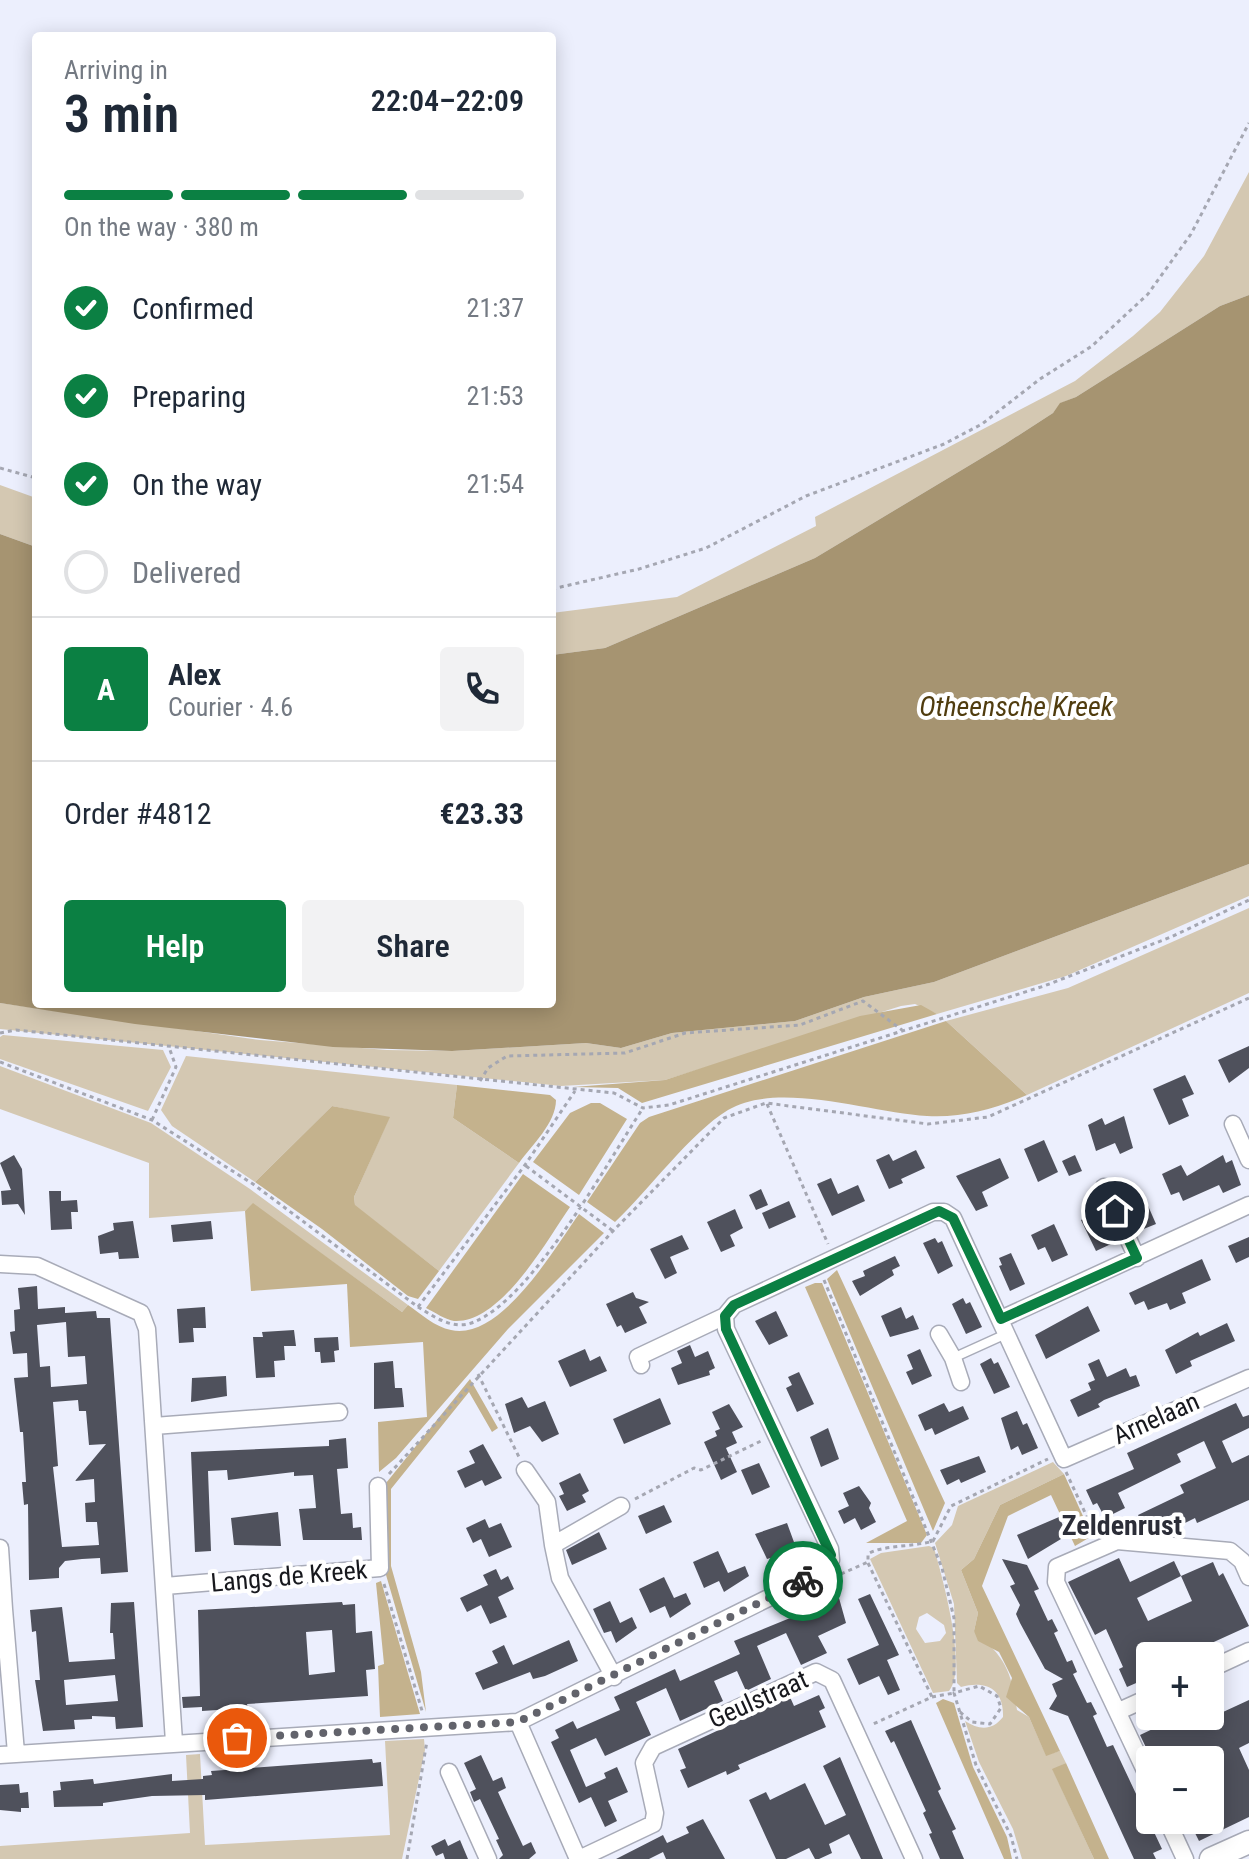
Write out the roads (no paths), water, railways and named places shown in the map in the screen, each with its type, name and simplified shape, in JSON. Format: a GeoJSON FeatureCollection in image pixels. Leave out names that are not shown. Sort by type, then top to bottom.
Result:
{"type":"FeatureCollection","features":[{"type":"Feature","properties":{"kind":"street"},"geometry":{"type":"LineString","coordinates":[[1233,1124],[1249,1160]]}},
{"type":"Feature","properties":{"kind":"street"},"geometry":{"type":"LineString","coordinates":[[1104,1187],[1137,1258]]}},
{"type":"Feature","properties":{"kind":"street"},"geometry":{"type":"LineString","coordinates":[[641,1365],[638,1357],[725,1316],[734,1305],[933,1212],[944,1212],[953,1218],[1004,1326],[1249,1205]]}},
{"type":"Feature","properties":{"kind":"street"},"geometry":{"type":"LineString","coordinates":[[0,1264],[37,1266],[141,1313],[147,1329],[174,1742]]}},
{"type":"Feature","properties":{"kind":"street"},"geometry":{"type":"LineString","coordinates":[[0,1548],[8,1754],[518,1722],[820,1573],[831,1560],[830,1549],[726,1329],[725,1316]]}},
{"type":"Feature","properties":{"kind":"street","name":"Arnelaan"},"geometry":{"type":"LineString","coordinates":[[1004,1326],[1062,1456],[1249,1378]]}},
{"type":"Feature","properties":{"kind":"street"},"geometry":{"type":"LineString","coordinates":[[939,1334],[953,1358],[961,1382]]}},
{"type":"Feature","properties":{"kind":"street"},"geometry":{"type":"LineString","coordinates":[[154,1426],[339,1412]]}},
{"type":"Feature","properties":{"kind":"street"},"geometry":{"type":"LineString","coordinates":[[525,1470],[547,1502],[560,1578],[614,1677]]}},
{"type":"Feature","properties":{"kind":"street","name":"Langs de Kreek"},"geometry":{"type":"LineString","coordinates":[[165,1586],[380,1568],[378,1486]]}},
{"type":"Feature","properties":{"kind":"street"},"geometry":{"type":"LineString","coordinates":[[553,1545],[621,1506]]}},
{"type":"Feature","properties":{"kind":"street"},"geometry":{"type":"LineString","coordinates":[[1136,1749],[1056,1582],[1057,1567],[1101,1545],[1117,1541],[1230,1551],[1242,1561],[1249,1577]]}},
{"type":"Feature","properties":{"kind":"street"},"geometry":{"type":"LineString","coordinates":[[1224,1663],[1249,1651]]}},
{"type":"Feature","properties":{"kind":"street","name":"Geulstraat"},"geometry":{"type":"LineString","coordinates":[[578,1859],[653,1824],[655,1813],[644,1763],[653,1747],[810,1673],[822,1673],[832,1680],[914,1859]]}},
{"type":"Feature","properties":{"kind":"street"},"geometry":{"type":"LineString","coordinates":[[1119,1711],[1136,1703]]}},
{"type":"Feature","properties":{"kind":"street"},"geometry":{"type":"LineString","coordinates":[[518,1722],[578,1859]]}},
{"type":"Feature","properties":{"kind":"street"},"geometry":{"type":"LineString","coordinates":[[449,1772],[488,1859]]}},
{"type":"Feature","properties":{"kind":"street"},"geometry":{"type":"LineString","coordinates":[[1173,1834],[1185,1859]]}},
{"type":"Feature","properties":{"kind":"street"},"geometry":{"type":"LineString","coordinates":[[1211,1859],[1249,1842]]}},
{"type":"Feature","properties":{"kind":"lane"},"geometry":{"type":"LineString","coordinates":[[953,1358],[1004,1326]]}},
{"type":"Feature","properties":{"kind":"water","name":"Otheensche Kreek"},"geometry":{"type":"Polygon","coordinates":[[[1249,295],[1249,864],[934,982],[864,997],[795,1021],[672,1033],[621,1048],[586,1043],[452,1051],[333,1047],[135,1024],[32,1008],[556,1008],[556,654],[605,648],[815,558],[1005,444],[1053,413],[1060,403],[1076,397],[1220,306],[1249,295]]]}},
{"type":"Feature","properties":{"kind":"water","name":"Otheensche Kreek"},"geometry":{"type":"Polygon","coordinates":[[[0,534],[32,546],[32,1008],[0,1003],[0,534]]]}},
{"type":"Feature","properties":{"kind":"district","name":"Zeldenrust"},"geometry":{"type":"Point","coordinates":[1122,1525]}}]}
